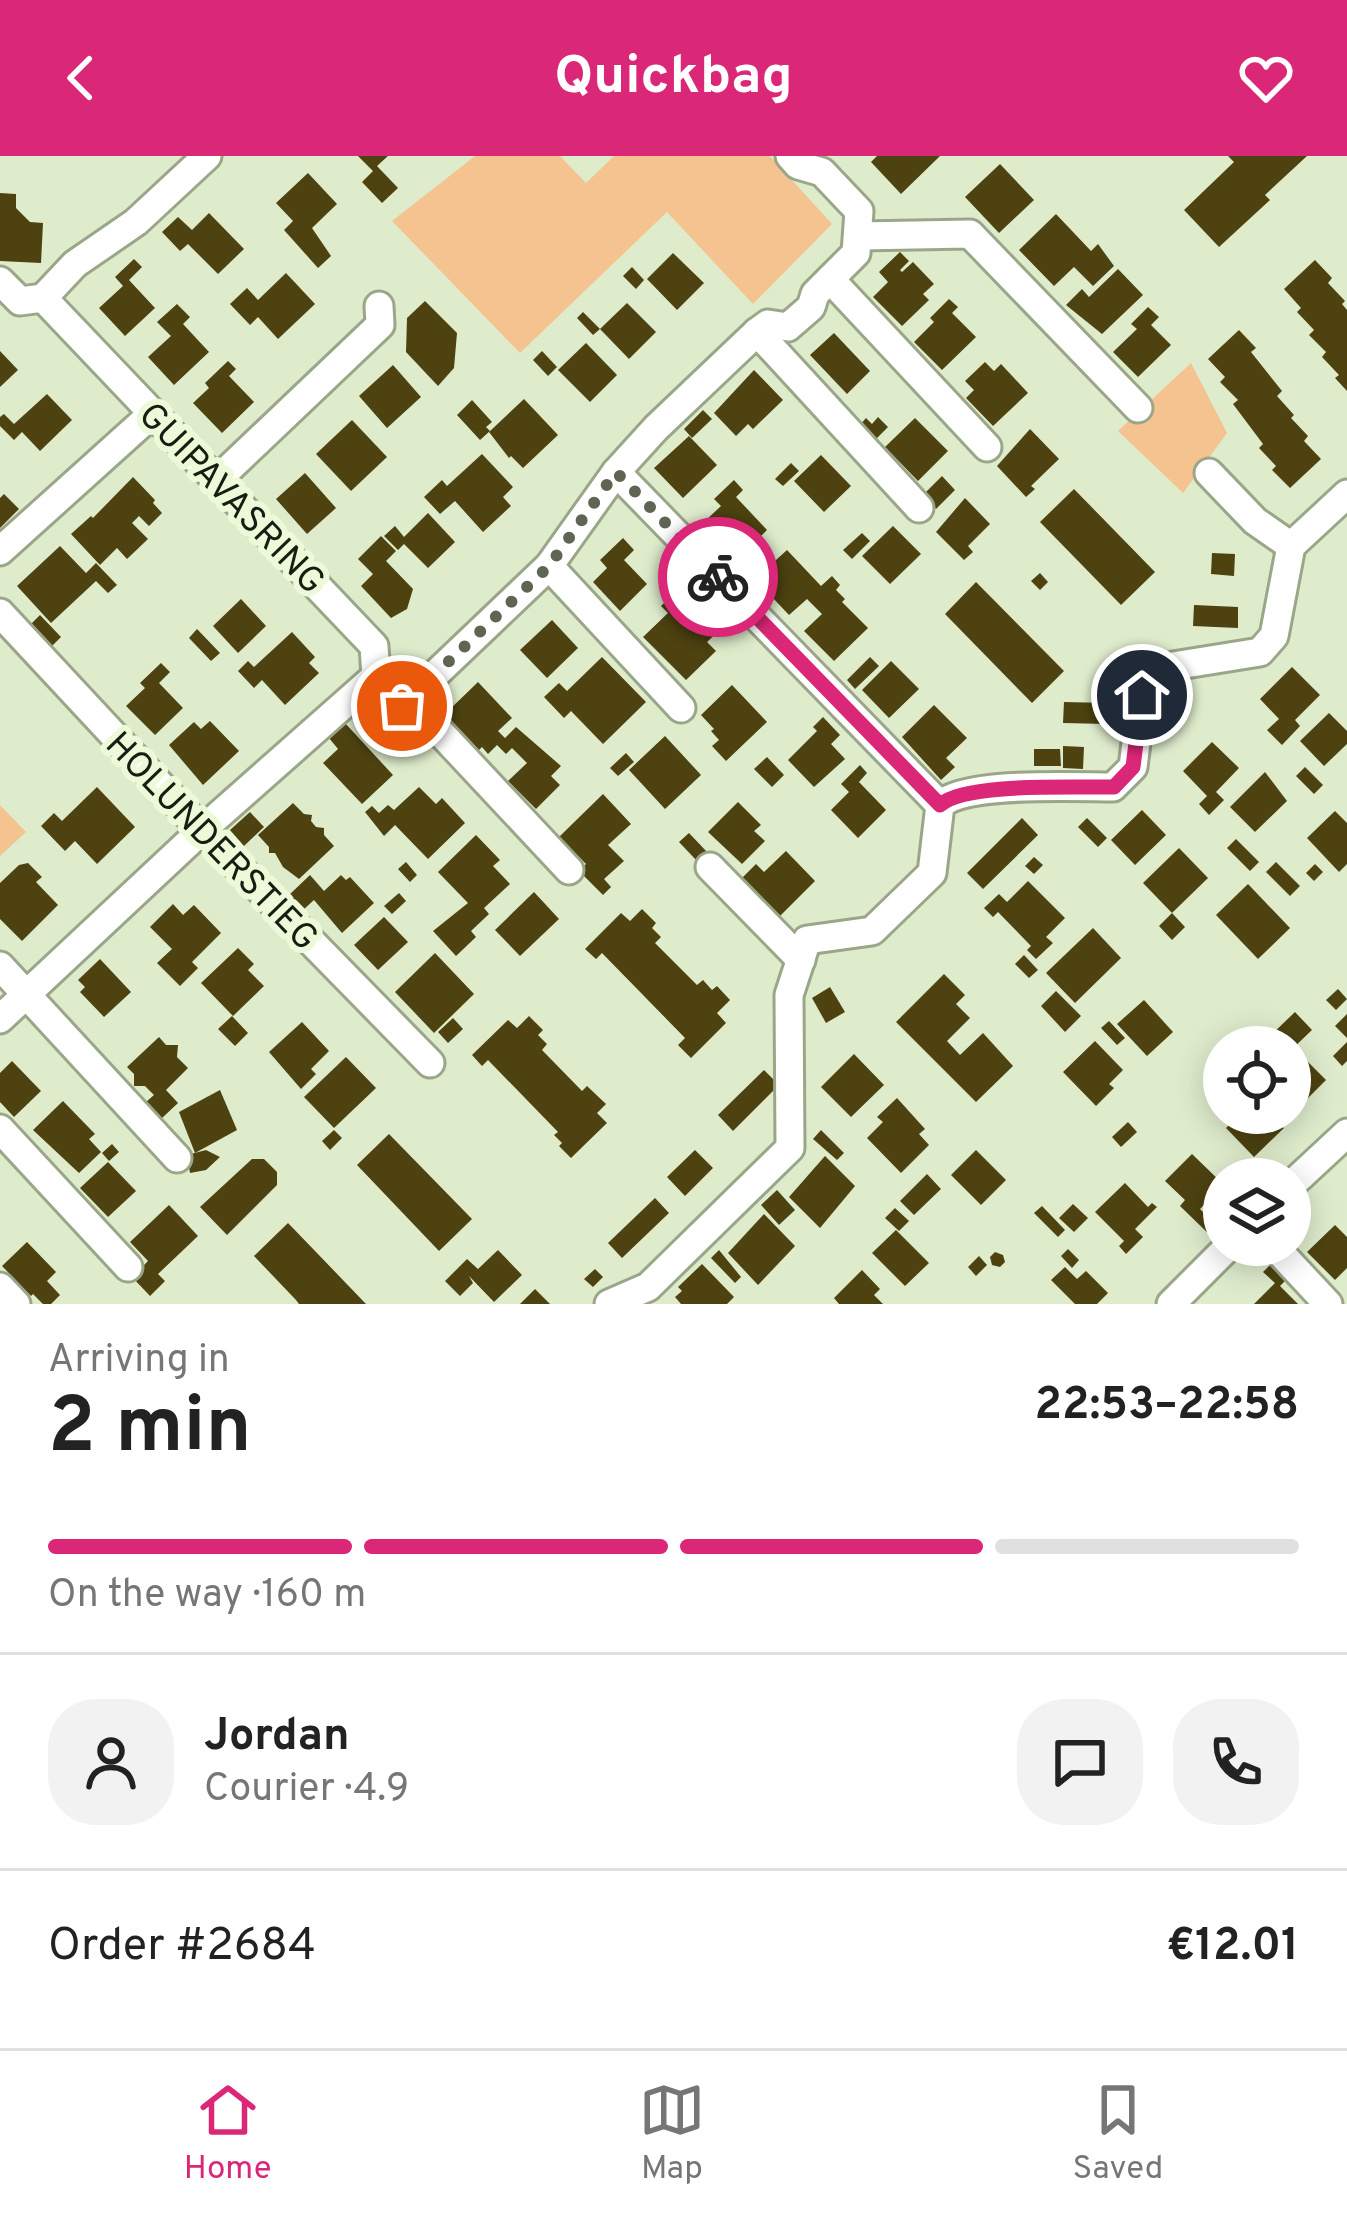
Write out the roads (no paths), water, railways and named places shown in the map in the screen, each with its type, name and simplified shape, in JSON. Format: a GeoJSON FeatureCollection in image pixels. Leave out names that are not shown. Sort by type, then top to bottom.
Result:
{"type":"FeatureCollection","features":[{"type":"Feature","properties":{"kind":"street"},"geometry":{"type":"LineString","coordinates":[[44,298],[75,264],[136,221],[207,156]]}},
{"type":"Feature","properties":{"kind":"street"},"geometry":{"type":"LineString","coordinates":[[402,706],[549,566],[616,472],[656,428],[757,332],[768,324],[788,327],[811,307],[815,294],[856,253],[859,212],[822,172],[798,165],[790,156]]}},
{"type":"Feature","properties":{"kind":"street"},"geometry":{"type":"LineString","coordinates":[[859,236],[970,234],[1138,408]]}},
{"type":"Feature","properties":{"kind":"street"},"geometry":{"type":"LineString","coordinates":[[830,279],[987,447]]}},
{"type":"Feature","properties":{"kind":"street","name":"GUIPAVASRING"},"geometry":{"type":"LineString","coordinates":[[0,281],[20,301],[44,298],[374,646],[376,676],[402,706],[438,730],[568,870]]}},
{"type":"Feature","properties":{"kind":"street"},"geometry":{"type":"LineString","coordinates":[[218,479],[380,325],[379,306]]}},
{"type":"Feature","properties":{"kind":"street"},"geometry":{"type":"LineString","coordinates":[[757,332],[920,508]]}},
{"type":"Feature","properties":{"kind":"street"},"geometry":{"type":"LineString","coordinates":[[0,551],[152,414]]}},
{"type":"Feature","properties":{"kind":"street"},"geometry":{"type":"LineString","coordinates":[[616,472],[940,805]]}},
{"type":"Feature","properties":{"kind":"street"},"geometry":{"type":"LineString","coordinates":[[1209,472],[1256,521],[1291,546]]}},
{"type":"Feature","properties":{"kind":"street"},"geometry":{"type":"LineString","coordinates":[[609,1304],[648,1287],[790,1148],[789,995],[806,940],[872,932],[932,873],[940,805],[949,796],[1003,788],[1114,787],[1133,767],[1142,695],[1173,666],[1259,652],[1274,636],[1291,546],[1347,494]]}},
{"type":"Feature","properties":{"kind":"street"},"geometry":{"type":"LineString","coordinates":[[549,566],[681,708]]}},
{"type":"Feature","properties":{"kind":"street","name":"HOLUNDERSTIEG"},"geometry":{"type":"LineString","coordinates":[[0,613],[202,830],[430,1063]]}},
{"type":"Feature","properties":{"kind":"street"},"geometry":{"type":"LineString","coordinates":[[0,1019],[376,676]]}},
{"type":"Feature","properties":{"kind":"street"},"geometry":{"type":"LineString","coordinates":[[710,867],[801,960]]}},
{"type":"Feature","properties":{"kind":"street"},"geometry":{"type":"LineString","coordinates":[[0,966],[177,1158]]}},
{"type":"Feature","properties":{"kind":"street"},"geometry":{"type":"LineString","coordinates":[[0,1129],[128,1267]]}},
{"type":"Feature","properties":{"kind":"street"},"geometry":{"type":"LineString","coordinates":[[1311,1166],[1347,1133]]}},
{"type":"Feature","properties":{"kind":"street"},"geometry":{"type":"LineString","coordinates":[[1171,1304],[1209,1266]]}},
{"type":"Feature","properties":{"kind":"street"},"geometry":{"type":"LineString","coordinates":[[1293,1266],[1328,1304]]}},
{"type":"Feature","properties":{"kind":"street"},"geometry":{"type":"LineString","coordinates":[[1192,1283],[1213,1304]]}},
{"type":"Feature","properties":{"kind":"street"},"geometry":{"type":"LineString","coordinates":[[0,1287],[16,1304]]}}]}
